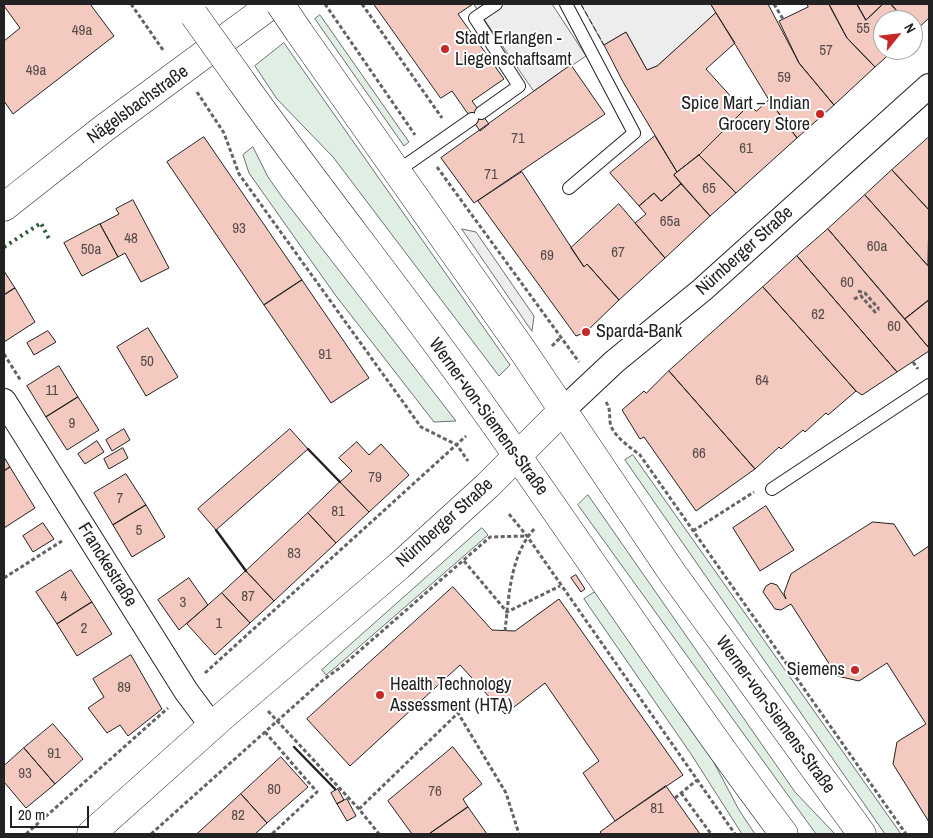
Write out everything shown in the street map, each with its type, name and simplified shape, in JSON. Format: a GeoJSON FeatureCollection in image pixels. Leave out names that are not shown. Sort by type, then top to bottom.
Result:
{"type":"FeatureCollection","features":[{"type":"Feature","properties":{"kind":"main road","name":"Nägelsbachstraße"},"geometry":{"type":"LineString","coordinates":[[4,207],[103,129],[272,4]]}},
{"type":"Feature","properties":{"kind":"main road","name":"Werner-von-Siemens-Straße"},"geometry":{"type":"LineString","coordinates":[[280,4],[563,410],[673,574],[862,834]]}},
{"type":"Feature","properties":{"kind":"main road","name":"Werner-von-Siemens-Straße"},"geometry":{"type":"LineString","coordinates":[[190,9],[238,78],[517,455],[725,755],[784,834]]}},
{"type":"Feature","properties":{"kind":"main road","name":"Nürnberger Straße"},"geometry":{"type":"LineString","coordinates":[[91,834],[251,692],[399,566],[487,486],[563,410]]}},
{"type":"Feature","properties":{"kind":"street","name":"Nürnberger Straße"},"geometry":{"type":"LineString","coordinates":[[563,410],[592,381],[702,290],[927,93]]}},
{"type":"Feature","properties":{"kind":"street","name":"Franckestraße"},"geometry":{"type":"LineString","coordinates":[[4,401],[186,691],[212,726]]}},
{"type":"Feature","properties":{"kind":"lane"},"geometry":{"type":"LineString","coordinates":[[396,172],[519,86],[475,18],[496,4]]}},
{"type":"Feature","properties":{"kind":"lane"},"geometry":{"type":"LineString","coordinates":[[566,4],[634,133],[569,188]]}},
{"type":"Feature","properties":{"kind":"lane"},"geometry":{"type":"LineString","coordinates":[[772,489],[929,385]]}},
{"type":"Feature","properties":{"kind":"path"},"geometry":{"type":"LineString","coordinates":[[131,4],[155,40],[182,72]]}},
{"type":"Feature","properties":{"kind":"path"},"geometry":{"type":"LineString","coordinates":[[325,4],[426,151],[592,381]]}},
{"type":"Feature","properties":{"kind":"path"},"geometry":{"type":"LineString","coordinates":[[362,4],[452,133]]}},
{"type":"Feature","properties":{"kind":"path"},"geometry":{"type":"LineString","coordinates":[[774,4],[783,19]]}},
{"type":"Feature","properties":{"kind":"path"},"geometry":{"type":"LineString","coordinates":[[199,96],[224,133],[239,174],[420,427],[457,445],[468,461]]}},
{"type":"Feature","properties":{"kind":"path"},"geometry":{"type":"LineString","coordinates":[[854,299],[862,296],[875,312],[879,309],[865,293],[858,291]]}},
{"type":"Feature","properties":{"kind":"path"},"geometry":{"type":"LineString","coordinates":[[550,348],[561,338]]}},
{"type":"Feature","properties":{"kind":"path"},"geometry":{"type":"LineString","coordinates":[[616,434],[640,455],[906,834]]}},
{"type":"Feature","properties":{"kind":"path"},"geometry":{"type":"LineString","coordinates":[[26,834],[466,436]]}},
{"type":"Feature","properties":{"kind":"path"},"geometry":{"type":"LineString","coordinates":[[693,531],[752,492],[772,489]]}},
{"type":"Feature","properties":{"kind":"path"},"geometry":{"type":"LineString","coordinates":[[508,514],[527,536],[560,586],[735,834]]}},
{"type":"Feature","properties":{"kind":"path"},"geometry":{"type":"LineString","coordinates":[[151,834],[323,680],[341,667],[490,538],[527,536]]}},
{"type":"Feature","properties":{"kind":"path"},"geometry":{"type":"LineString","coordinates":[[505,631],[513,571],[527,536]]}},
{"type":"Feature","properties":{"kind":"path"},"geometry":{"type":"LineString","coordinates":[[4,578],[67,538]]}},
{"type":"Feature","properties":{"kind":"path"},"geometry":{"type":"LineString","coordinates":[[464,561],[507,612]]}},
{"type":"Feature","properties":{"kind":"path"},"geometry":{"type":"LineString","coordinates":[[507,612],[560,586]]}},
{"type":"Feature","properties":{"kind":"path"},"geometry":{"type":"LineString","coordinates":[[251,692],[359,809],[379,834]]}},
{"type":"Feature","properties":{"kind":"path"},"geometry":{"type":"LineString","coordinates":[[359,809],[458,713],[506,793],[518,834]]}},
{"type":"Feature","properties":{"kind":"path"},"geometry":{"type":"LineString","coordinates":[[265,732],[317,792],[272,834]]}},
{"type":"Feature","properties":{"kind":"path"},"geometry":{"type":"LineString","coordinates":[[675,798],[696,780]]}},
{"type":"Feature","properties":{"kind":"path"},"geometry":{"type":"LineString","coordinates":[[680,793],[711,834]]}},
{"type":"Feature","properties":{"kind":"green space"},"geometry":{"type":"Polygon","coordinates":[[[320,15],[409,142],[404,146],[315,19],[320,15]]]}},
{"type":"Feature","properties":{"kind":"green space"},"geometry":{"type":"Polygon","coordinates":[[[284,43],[510,365],[499,376],[333,157],[277,99],[255,66],[284,43]]]}},
{"type":"Feature","properties":{"kind":"green space"},"geometry":{"type":"Polygon","coordinates":[[[253,147],[268,177],[282,197],[456,421],[434,422],[336,296],[249,173],[243,155],[253,147]]]}},
{"type":"Feature","properties":{"kind":"green space"},"geometry":{"type":"Polygon","coordinates":[[[633,455],[901,834],[885,834],[625,460],[633,455]]]}},
{"type":"Feature","properties":{"kind":"green space"},"geometry":{"type":"Polygon","coordinates":[[[588,495],[795,792],[835,834],[816,834],[578,505],[588,495]]]}},
{"type":"Feature","properties":{"kind":"green space"},"geometry":{"type":"Polygon","coordinates":[[[482,528],[488,535],[326,675],[322,670],[482,528]]]}},
{"type":"Feature","properties":{"kind":"green space"},"geometry":{"type":"Polygon","coordinates":[[[595,592],[701,738],[739,810],[755,834],[742,834],[691,754],[584,599],[595,592]]]}},
{"type":"Feature","properties":{"kind":"shaded area"},"geometry":{"type":"Polygon","coordinates":[[[474,4],[552,4],[586,56],[534,91],[474,4]]]}},
{"type":"Feature","properties":{"kind":"shaded area"},"geometry":{"type":"Polygon","coordinates":[[[581,4],[711,4],[716,13],[657,66],[647,70],[626,32],[604,45],[581,4]]]}},
{"type":"Feature","properties":{"kind":"shaded area"},"geometry":{"type":"Polygon","coordinates":[[[462,229],[476,232],[534,316],[532,331],[462,229]]]}},
{"type":"Feature","properties":{"kind":"building"},"geometry":{"type":"Polygon","coordinates":[[[6,4],[90,4],[114,36],[13,114],[4,101],[4,41],[20,28],[4,6],[6,4]]]}},
{"type":"Feature","properties":{"kind":"building"},"geometry":{"type":"Polygon","coordinates":[[[374,4],[473,4],[458,14],[504,79],[472,101],[489,124],[480,131],[452,91],[441,98],[374,4]]]}},
{"type":"Feature","properties":{"kind":"building"},"geometry":{"type":"Polygon","coordinates":[[[711,4],[768,4],[799,63],[834,105],[797,138],[769,100],[711,4]]]}},
{"type":"Feature","properties":{"kind":"building"},"geometry":{"type":"Polygon","coordinates":[[[807,4],[829,4],[847,38],[875,67],[834,105],[799,63],[779,21],[808,7],[807,4]]]}},
{"type":"Feature","properties":{"kind":"building"},"geometry":{"type":"Polygon","coordinates":[[[829,4],[857,4],[866,20],[873,13],[873,60],[883,60],[875,67],[847,38],[829,4]]]}},
{"type":"Feature","properties":{"kind":"building"},"geometry":{"type":"Polygon","coordinates":[[[857,4],[883,4],[877,10],[873,10],[873,13],[866,20],[857,4]]]}},
{"type":"Feature","properties":{"kind":"building"},"geometry":{"type":"Polygon","coordinates":[[[883,4],[891,4],[896,10],[877,10],[883,4]]]}},
{"type":"Feature","properties":{"kind":"building"},"geometry":{"type":"Polygon","coordinates":[[[891,4],[929,4],[929,18],[923,24],[923,10],[896,10],[891,4]]]}},
{"type":"Feature","properties":{"kind":"building"},"geometry":{"type":"Polygon","coordinates":[[[716,13],[735,43],[706,69],[735,101],[741,97],[749,105],[699,155],[677,172],[623,82],[604,45],[626,32],[647,70],[657,66],[716,13]]]}},
{"type":"Feature","properties":{"kind":"building"},"geometry":{"type":"Polygon","coordinates":[[[571,65],[605,114],[474,203],[441,158],[571,65]]]}},
{"type":"Feature","properties":{"kind":"building"},"geometry":{"type":"Polygon","coordinates":[[[769,100],[797,138],[736,193],[699,155],[749,105],[756,111],[769,100]]]}},
{"type":"Feature","properties":{"kind":"building"},"geometry":{"type":"Polygon","coordinates":[[[655,136],[677,172],[674,175],[681,184],[661,201],[654,193],[639,206],[610,173],[655,136]]]}},
{"type":"Feature","properties":{"kind":"building"},"geometry":{"type":"Polygon","coordinates":[[[204,137],[302,280],[264,305],[167,162],[204,137]]]}},
{"type":"Feature","properties":{"kind":"building"},"geometry":{"type":"Polygon","coordinates":[[[929,139],[929,210],[892,170],[929,139]]]}},
{"type":"Feature","properties":{"kind":"building"},"geometry":{"type":"Polygon","coordinates":[[[699,155],[736,193],[710,216],[674,175],[699,155]]]}},
{"type":"Feature","properties":{"kind":"building"},"geometry":{"type":"Polygon","coordinates":[[[892,170],[929,210],[928,266],[865,195],[892,170]]]}},
{"type":"Feature","properties":{"kind":"building"},"geometry":{"type":"Polygon","coordinates":[[[522,172],[584,267],[587,264],[619,300],[586,332],[576,336],[478,201],[522,172]]]}},
{"type":"Feature","properties":{"kind":"building"},"geometry":{"type":"Polygon","coordinates":[[[681,184],[710,216],[665,258],[635,223],[646,214],[639,206],[654,193],[661,201],[681,184]]]}},
{"type":"Feature","properties":{"kind":"building"},"geometry":{"type":"Polygon","coordinates":[[[865,195],[929,267],[929,300],[905,319],[828,229],[865,195]]]}},
{"type":"Feature","properties":{"kind":"building"},"geometry":{"type":"Polygon","coordinates":[[[133,200],[169,268],[141,282],[125,253],[118,257],[100,224],[119,214],[116,209],[133,200]]]}},
{"type":"Feature","properties":{"kind":"building"},"geometry":{"type":"Polygon","coordinates":[[[619,204],[665,258],[619,300],[587,264],[584,267],[571,248],[619,204]]]}},
{"type":"Feature","properties":{"kind":"building"},"geometry":{"type":"Polygon","coordinates":[[[100,224],[118,257],[82,276],[64,243],[100,224]]]}},
{"type":"Feature","properties":{"kind":"building"},"geometry":{"type":"Polygon","coordinates":[[[828,229],[929,348],[929,351],[897,372],[797,256],[828,229]]]}},
{"type":"Feature","properties":{"kind":"building"},"geometry":{"type":"Polygon","coordinates":[[[797,256],[897,372],[862,395],[856,391],[763,287],[797,256]]]}},
{"type":"Feature","properties":{"kind":"building"},"geometry":{"type":"Polygon","coordinates":[[[4,271],[15,288],[4,295],[4,271]]]}},
{"type":"Feature","properties":{"kind":"building"},"geometry":{"type":"Polygon","coordinates":[[[302,280],[369,378],[331,403],[264,305],[302,280]]]}},
{"type":"Feature","properties":{"kind":"building"},"geometry":{"type":"Polygon","coordinates":[[[763,287],[856,391],[828,415],[826,413],[805,432],[803,430],[781,449],[779,447],[755,469],[669,371],[763,287]]]}},
{"type":"Feature","properties":{"kind":"building"},"geometry":{"type":"Polygon","coordinates":[[[15,288],[35,322],[4,342],[4,295],[15,288]]]}},
{"type":"Feature","properties":{"kind":"building"},"geometry":{"type":"Polygon","coordinates":[[[929,300],[929,348],[905,319],[929,300]]]}},
{"type":"Feature","properties":{"kind":"building"},"geometry":{"type":"Polygon","coordinates":[[[148,328],[178,377],[146,396],[117,347],[148,328]]]}},
{"type":"Feature","properties":{"kind":"building"},"geometry":{"type":"Polygon","coordinates":[[[48,331],[56,342],[34,355],[27,343],[48,331]]]}},
{"type":"Feature","properties":{"kind":"building"},"geometry":{"type":"Polygon","coordinates":[[[59,366],[78,397],[46,417],[27,386],[59,366]]]}},
{"type":"Feature","properties":{"kind":"building"},"geometry":{"type":"Polygon","coordinates":[[[669,371],[755,469],[696,511],[644,437],[640,439],[622,410],[644,391],[646,393],[669,371]]]}},
{"type":"Feature","properties":{"kind":"building"},"geometry":{"type":"Polygon","coordinates":[[[78,397],[99,430],[67,450],[46,417],[78,397]]]}},
{"type":"Feature","properties":{"kind":"building"},"geometry":{"type":"Polygon","coordinates":[[[124,429],[130,440],[112,451],[106,440],[124,429]]]}},
{"type":"Feature","properties":{"kind":"building"},"geometry":{"type":"Polygon","coordinates":[[[290,429],[308,449],[216,530],[198,509],[290,429]]]}},
{"type":"Feature","properties":{"kind":"building"},"geometry":{"type":"Polygon","coordinates":[[[97,441],[104,452],[85,464],[78,454],[97,441]]]}},
{"type":"Feature","properties":{"kind":"building"},"geometry":{"type":"Polygon","coordinates":[[[357,442],[369,455],[381,444],[409,475],[369,512],[340,482],[352,471],[339,458],[357,442]]]}},
{"type":"Feature","properties":{"kind":"building"},"geometry":{"type":"Polygon","coordinates":[[[123,448],[128,458],[109,469],[104,459],[123,448]]]}},
{"type":"Feature","properties":{"kind":"building"},"geometry":{"type":"Polygon","coordinates":[[[4,457],[10,467],[4,471],[4,457]]]}},
{"type":"Feature","properties":{"kind":"building"},"geometry":{"type":"Polygon","coordinates":[[[10,467],[35,508],[4,528],[4,471],[10,467]]]}},
{"type":"Feature","properties":{"kind":"building"},"geometry":{"type":"Polygon","coordinates":[[[126,474],[146,505],[113,525],[94,493],[126,474]]]}},
{"type":"Feature","properties":{"kind":"building"},"geometry":{"type":"Polygon","coordinates":[[[340,482],[369,512],[336,543],[308,513],[340,482]]]}},
{"type":"Feature","properties":{"kind":"building"},"geometry":{"type":"Polygon","coordinates":[[[146,505],[165,537],[132,557],[113,525],[146,505]]]}},
{"type":"Feature","properties":{"kind":"building"},"geometry":{"type":"Polygon","coordinates":[[[766,506],[794,550],[760,571],[733,528],[766,506]]]}},
{"type":"Feature","properties":{"kind":"building"},"geometry":{"type":"Polygon","coordinates":[[[308,513],[336,543],[274,601],[246,571],[308,513]]]}},
{"type":"Feature","properties":{"kind":"building","name":"Siemens"},"geometry":{"type":"Polygon","coordinates":[[[873,522],[894,524],[914,556],[929,546],[929,822],[893,764],[897,742],[926,724],[887,663],[859,681],[837,676],[791,604],[781,610],[775,609],[763,592],[766,586],[771,583],[777,585],[786,599],[784,593],[791,574],[873,522]]]}},
{"type":"Feature","properties":{"kind":"building"},"geometry":{"type":"Polygon","coordinates":[[[43,523],[54,539],[33,552],[23,536],[43,523]]]}},
{"type":"Feature","properties":{"kind":"building"},"geometry":{"type":"Polygon","coordinates":[[[71,570],[92,602],[57,624],[36,592],[71,570]]]}},
{"type":"Feature","properties":{"kind":"building"},"geometry":{"type":"Polygon","coordinates":[[[246,571],[274,601],[250,623],[222,593],[246,571]]]}},
{"type":"Feature","properties":{"kind":"building"},"geometry":{"type":"Polygon","coordinates":[[[576,575],[585,589],[581,592],[571,578],[576,575]]]}},
{"type":"Feature","properties":{"kind":"building"},"geometry":{"type":"Polygon","coordinates":[[[189,578],[208,605],[179,630],[158,600],[189,578]]]}},
{"type":"Feature","properties":{"kind":"building","name":"Health Technology Assessment (HTA)"},"geometry":{"type":"Polygon","coordinates":[[[453,587],[492,630],[515,631],[559,599],[683,775],[615,821],[583,773],[599,761],[545,683],[505,714],[460,665],[350,766],[307,719],[453,587]]]}},
{"type":"Feature","properties":{"kind":"building"},"geometry":{"type":"Polygon","coordinates":[[[222,593],[250,623],[215,655],[187,624],[222,593]]]}},
{"type":"Feature","properties":{"kind":"building"},"geometry":{"type":"Polygon","coordinates":[[[92,602],[112,634],[77,656],[57,624],[92,602]]]}},
{"type":"Feature","properties":{"kind":"building"},"geometry":{"type":"Polygon","coordinates":[[[131,655],[162,709],[128,736],[120,725],[107,733],[88,708],[104,697],[93,679],[131,655]]]}},
{"type":"Feature","properties":{"kind":"building"},"geometry":{"type":"Polygon","coordinates":[[[53,724],[83,759],[55,784],[24,748],[53,724]]]}},
{"type":"Feature","properties":{"kind":"building"},"geometry":{"type":"Polygon","coordinates":[[[453,747],[482,784],[463,799],[468,807],[429,834],[412,834],[388,801],[453,747]]]}},
{"type":"Feature","properties":{"kind":"building"},"geometry":{"type":"Polygon","coordinates":[[[24,748],[55,784],[26,808],[4,782],[4,766],[24,748]]]}},
{"type":"Feature","properties":{"kind":"building"},"geometry":{"type":"Polygon","coordinates":[[[281,757],[308,787],[267,823],[241,794],[281,757]]]}},
{"type":"Feature","properties":{"kind":"building"},"geometry":{"type":"Polygon","coordinates":[[[666,786],[700,834],[602,834],[600,832],[615,821],[666,786]]]}},
{"type":"Feature","properties":{"kind":"building"},"geometry":{"type":"Polygon","coordinates":[[[338,789],[344,800],[337,804],[331,793],[338,789]]]}},
{"type":"Feature","properties":{"kind":"building"},"geometry":{"type":"Polygon","coordinates":[[[241,794],[267,823],[255,834],[197,834],[241,794]]]}},
{"type":"Feature","properties":{"kind":"building"},"geometry":{"type":"Polygon","coordinates":[[[347,799],[356,816],[347,821],[337,804],[347,799]]]}},
{"type":"Feature","properties":{"kind":"building"},"geometry":{"type":"Polygon","coordinates":[[[468,807],[487,834],[429,834],[468,807]]]}},
{"type":"Feature","properties":{"kind":"hedge"},"geometry":{"type":"LineString","coordinates":[[4,247],[41,223],[50,241]]}},
{"type":"Feature","properties":{"kind":"fence"},"geometry":{"type":"LineString","coordinates":[[581,4],[604,45]]}},
{"type":"Feature","properties":{"kind":"wall"},"geometry":{"type":"LineString","coordinates":[[308,449],[340,482]]}},
{"type":"Feature","properties":{"kind":"wall"},"geometry":{"type":"LineString","coordinates":[[216,530],[246,571]]}},
{"type":"Feature","properties":{"kind":"wall"},"geometry":{"type":"LineString","coordinates":[[294,747],[335,789]]}},
{"type":"Feature","properties":{"kind":"place","name":"Stadt Erlangen - Liegenschaftsamt"},"geometry":{"type":"Point","coordinates":[445,49]}},
{"type":"Feature","properties":{"kind":"place","name":"Spice Mart – Indian Grocery Store"},"geometry":{"type":"Point","coordinates":[820,114]}},
{"type":"Feature","properties":{"kind":"place","name":"Sparda-Bank"},"geometry":{"type":"Point","coordinates":[586,332]}},
{"type":"Feature","properties":{"kind":"place","name":"Siemens"},"geometry":{"type":"Point","coordinates":[855,670]}},
{"type":"Feature","properties":{"kind":"place","name":"Health Technology Assessment (HTA)"},"geometry":{"type":"Point","coordinates":[380,695]}}]}
